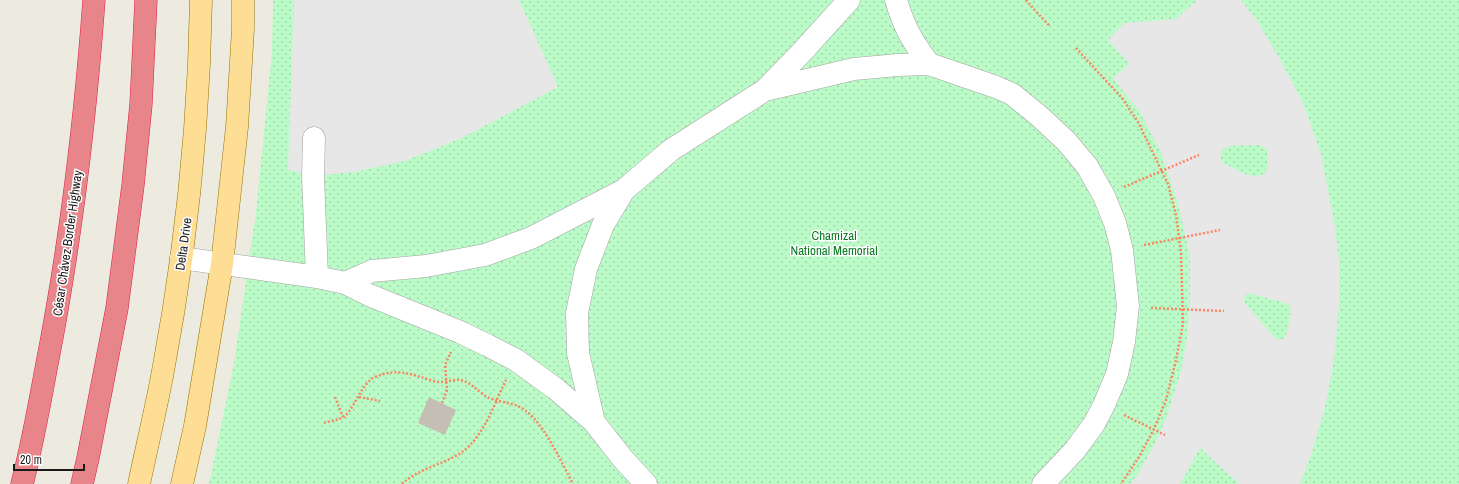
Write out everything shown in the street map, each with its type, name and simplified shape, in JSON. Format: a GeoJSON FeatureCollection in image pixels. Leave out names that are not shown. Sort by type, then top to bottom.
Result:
{"type":"FeatureCollection","features":[{"type":"Feature","properties":{"kind":"highway","name":"César Chávez Border Highway"},"geometry":{"type":"LineString","coordinates":[[22,484],[55,324],[73,205],[88,84],[94,0]]}},
{"type":"Feature","properties":{"kind":"highway"},"geometry":{"type":"LineString","coordinates":[[82,484],[117,308],[133,185],[141,104],[146,0]]}},
{"type":"Feature","properties":{"kind":"main road","name":"Delta Drive"},"geometry":{"type":"LineString","coordinates":[[140,484],[163,371],[187,214],[198,87],[201,0]]}},
{"type":"Feature","properties":{"kind":"main road"},"geometry":{"type":"LineString","coordinates":[[182,484],[195,426],[222,264],[237,127],[243,29],[243,0]]}},
{"type":"Feature","properties":{"kind":"street"},"geometry":{"type":"LineString","coordinates":[[345,283],[372,271],[426,266],[484,255],[531,238],[624,190],[671,150],[764,90],[801,53],[849,0]]}},
{"type":"Feature","properties":{"kind":"street"},"geometry":{"type":"LineString","coordinates":[[896,0],[902,20],[912,42],[929,64]]}},
{"type":"Feature","properties":{"kind":"street"},"geometry":{"type":"LineString","coordinates":[[764,90],[854,69],[929,64],[1012,94],[1038,115],[1066,141],[1088,166],[1104,196],[1115,223],[1122,250],[1128,306],[1124,342],[1117,374],[1094,424],[1075,450],[1043,484]]}},
{"type":"Feature","properties":{"kind":"street"},"geometry":{"type":"LineString","coordinates":[[314,138],[313,176],[317,277]]}},
{"type":"Feature","properties":{"kind":"street"},"geometry":{"type":"LineString","coordinates":[[594,422],[578,353],[577,313],[586,269],[603,225],[624,190]]}},
{"type":"Feature","properties":{"kind":"street"},"geometry":{"type":"LineString","coordinates":[[181,258],[317,277],[345,283],[369,295],[460,332],[516,360],[556,390],[594,422],[623,459],[646,484]]}},
{"type":"Feature","properties":{"kind":"path"},"geometry":{"type":"LineString","coordinates":[[1026,0],[1050,26]]}},
{"type":"Feature","properties":{"kind":"path"},"geometry":{"type":"LineString","coordinates":[[1076,48],[1122,98],[1138,122],[1168,184],[1181,253],[1183,324],[1166,400],[1154,430],[1139,457],[1121,484]]}},
{"type":"Feature","properties":{"kind":"path"},"geometry":{"type":"LineString","coordinates":[[1104,196],[1199,155]]}},
{"type":"Feature","properties":{"kind":"path"},"geometry":{"type":"LineString","coordinates":[[1122,250],[1179,237],[1220,230]]}},
{"type":"Feature","properties":{"kind":"path"},"geometry":{"type":"LineString","coordinates":[[1128,306],[1224,311]]}},
{"type":"Feature","properties":{"kind":"path"},"geometry":{"type":"LineString","coordinates":[[442,403],[447,390],[445,382],[445,365],[460,332]]}},
{"type":"Feature","properties":{"kind":"path"},"geometry":{"type":"LineString","coordinates":[[402,484],[417,473],[458,454],[469,446],[480,434],[516,360]]}},
{"type":"Feature","properties":{"kind":"path"},"geometry":{"type":"LineString","coordinates":[[324,423],[343,418],[359,396],[364,385],[375,377],[393,372],[406,372],[435,382],[460,380],[468,383],[487,397],[514,404],[525,410],[535,419],[573,484]]}},
{"type":"Feature","properties":{"kind":"path"},"geometry":{"type":"LineString","coordinates":[[359,396],[380,401]]}},
{"type":"Feature","properties":{"kind":"path"},"geometry":{"type":"LineString","coordinates":[[335,397],[343,418]]}},
{"type":"Feature","properties":{"kind":"path"},"geometry":{"type":"LineString","coordinates":[[1104,405],[1165,435]]}},
{"type":"Feature","properties":{"kind":"green space","name":"Chamizal National Memorial"},"geometry":{"type":"Polygon","coordinates":[[[273,0],[1459,0],[1459,484],[209,484],[234,363],[256,213],[272,52],[273,0]]]}},
{"type":"Feature","properties":{"kind":"shaded area"},"geometry":{"type":"Polygon","coordinates":[[[294,0],[519,0],[558,87],[462,138],[405,161],[354,172],[313,176],[288,170],[294,0]]]}},
{"type":"Feature","properties":{"kind":"shaded area"},"geometry":{"type":"Polygon","coordinates":[[[1197,0],[1241,0],[1256,19],[1281,61],[1303,103],[1321,154],[1334,221],[1339,260],[1339,307],[1334,361],[1325,407],[1312,452],[1300,484],[1239,484],[1200,448],[1180,484],[1130,484],[1138,474],[1155,443],[1167,416],[1181,371],[1187,337],[1190,296],[1190,257],[1178,204],[1161,153],[1140,112],[1113,78],[1129,64],[1108,40],[1124,23],[1176,19],[1197,0]],[[1259,145],[1229,146],[1223,149],[1220,157],[1223,163],[1247,175],[1257,176],[1264,174],[1268,167],[1268,152],[1265,148],[1259,145]],[[1248,293],[1245,296],[1244,302],[1274,337],[1279,340],[1284,338],[1287,333],[1291,311],[1289,305],[1248,293]]]}},
{"type":"Feature","properties":{"kind":"building"},"geometry":{"type":"Polygon","coordinates":[[[429,397],[456,410],[445,435],[418,423],[429,397]]]}}]}
